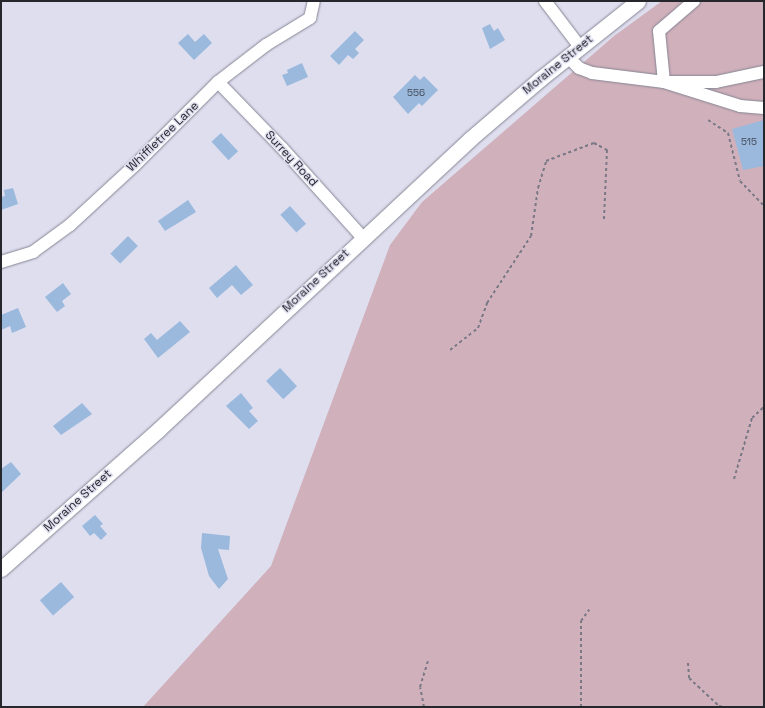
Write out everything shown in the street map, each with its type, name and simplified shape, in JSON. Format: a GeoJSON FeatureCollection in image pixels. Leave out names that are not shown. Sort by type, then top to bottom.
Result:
{"type":"FeatureCollection","features":[{"type":"Feature","properties":{"kind":"main road","name":"Moraine Street"},"geometry":{"type":"LineString","coordinates":[[1,569],[163,425],[470,139],[580,47],[638,1]]}},
{"type":"Feature","properties":{"kind":"street","name":"Whiffletree Lane"},"geometry":{"type":"LineString","coordinates":[[1,262],[37,250],[70,225],[151,150],[218,82],[266,45],[310,18],[314,1]]}},
{"type":"Feature","properties":{"kind":"street"},"geometry":{"type":"LineString","coordinates":[[545,1],[580,47]]}},
{"type":"Feature","properties":{"kind":"street"},"geometry":{"type":"LineString","coordinates":[[664,82],[660,31],[694,1]]}},
{"type":"Feature","properties":{"kind":"street"},"geometry":{"type":"LineString","coordinates":[[568,57],[579,68],[592,73],[664,82],[716,82],[764,72]]}},
{"type":"Feature","properties":{"kind":"street","name":"Surrey Road"},"geometry":{"type":"LineString","coordinates":[[218,82],[363,238]]}},
{"type":"Feature","properties":{"kind":"street"},"geometry":{"type":"LineString","coordinates":[[664,82],[740,106],[764,108]]}},
{"type":"Feature","properties":{"kind":"path"},"geometry":{"type":"LineString","coordinates":[[708,120],[728,133],[740,180],[764,206]]}},
{"type":"Feature","properties":{"kind":"path"},"geometry":{"type":"LineString","coordinates":[[450,350],[478,328],[487,303],[531,236],[538,188],[546,161],[594,143],[607,150],[604,219]]}},
{"type":"Feature","properties":{"kind":"path"},"geometry":{"type":"LineString","coordinates":[[734,479],[752,418],[764,407]]}},
{"type":"Feature","properties":{"kind":"path"},"geometry":{"type":"LineString","coordinates":[[581,707],[581,621],[589,610]]}},
{"type":"Feature","properties":{"kind":"path"},"geometry":{"type":"LineString","coordinates":[[424,707],[420,688],[428,661]]}},
{"type":"Feature","properties":{"kind":"path"},"geometry":{"type":"LineString","coordinates":[[688,663],[689,678],[719,706],[724,707]]}},
{"type":"Feature","properties":{"kind":"shaded area"},"geometry":{"type":"Polygon","coordinates":[[[662,1],[764,1],[764,707],[143,707],[271,566],[390,245],[422,202],[614,36],[662,1]]]}},
{"type":"Feature","properties":{"kind":"building"},"geometry":{"type":"Polygon","coordinates":[[[490,24],[494,31],[498,28],[505,40],[490,49],[482,28],[490,24]]]}},
{"type":"Feature","properties":{"kind":"building"},"geometry":{"type":"Polygon","coordinates":[[[355,31],[364,40],[355,49],[359,53],[353,59],[348,55],[339,65],[330,56],[355,31]]]}},
{"type":"Feature","properties":{"kind":"building"},"geometry":{"type":"Polygon","coordinates":[[[188,34],[195,42],[204,34],[212,43],[194,60],[178,43],[188,34]]]}},
{"type":"Feature","properties":{"kind":"building"},"geometry":{"type":"Polygon","coordinates":[[[302,63],[308,77],[287,86],[282,75],[288,73],[287,70],[302,63]]]}},
{"type":"Feature","properties":{"kind":"building"},"geometry":{"type":"Polygon","coordinates":[[[415,75],[420,80],[424,76],[438,90],[422,106],[419,103],[408,114],[393,97],[415,75]]]}},
{"type":"Feature","properties":{"kind":"building"},"geometry":{"type":"Polygon","coordinates":[[[764,120],[764,166],[743,170],[732,129],[764,120]]]}},
{"type":"Feature","properties":{"kind":"building"},"geometry":{"type":"Polygon","coordinates":[[[221,133],[238,151],[229,160],[211,142],[221,133]]]}},
{"type":"Feature","properties":{"kind":"building"},"geometry":{"type":"Polygon","coordinates":[[[13,188],[18,204],[1,210],[1,197],[5,196],[4,190],[13,188]]]}},
{"type":"Feature","properties":{"kind":"building"},"geometry":{"type":"Polygon","coordinates":[[[188,200],[196,212],[165,231],[158,221],[188,200]]]}},
{"type":"Feature","properties":{"kind":"building"},"geometry":{"type":"Polygon","coordinates":[[[290,206],[306,224],[296,233],[280,215],[290,206]]]}},
{"type":"Feature","properties":{"kind":"building"},"geometry":{"type":"Polygon","coordinates":[[[128,236],[138,246],[120,264],[110,254],[128,236]]]}},
{"type":"Feature","properties":{"kind":"building"},"geometry":{"type":"Polygon","coordinates":[[[236,265],[253,285],[241,295],[232,285],[217,298],[209,288],[236,265]]]}},
{"type":"Feature","properties":{"kind":"building"},"geometry":{"type":"Polygon","coordinates":[[[63,283],[71,294],[62,301],[65,306],[57,312],[45,297],[63,283]]]}},
{"type":"Feature","properties":{"kind":"building"},"geometry":{"type":"Polygon","coordinates":[[[18,308],[26,327],[12,333],[10,326],[1,330],[1,315],[18,308]]]}},
{"type":"Feature","properties":{"kind":"building"},"geometry":{"type":"Polygon","coordinates":[[[180,321],[190,332],[158,358],[144,339],[151,333],[157,340],[180,321]]]}},
{"type":"Feature","properties":{"kind":"building"},"geometry":{"type":"Polygon","coordinates":[[[280,368],[297,386],[283,399],[266,381],[280,368]]]}},
{"type":"Feature","properties":{"kind":"building"},"geometry":{"type":"Polygon","coordinates":[[[241,393],[253,408],[249,411],[258,421],[249,429],[226,406],[241,393]]]}},
{"type":"Feature","properties":{"kind":"building"},"geometry":{"type":"Polygon","coordinates":[[[82,403],[92,414],[61,435],[53,426],[82,403]]]}},
{"type":"Feature","properties":{"kind":"building"},"geometry":{"type":"Polygon","coordinates":[[[11,462],[21,474],[1,493],[1,469],[11,462]]]}},
{"type":"Feature","properties":{"kind":"building"},"geometry":{"type":"Polygon","coordinates":[[[95,515],[103,524],[100,526],[107,534],[101,540],[94,533],[90,536],[82,526],[95,515]]]}},
{"type":"Feature","properties":{"kind":"building"},"geometry":{"type":"Polygon","coordinates":[[[202,533],[230,536],[229,550],[218,549],[228,579],[219,589],[209,576],[201,548],[202,533]]]}},
{"type":"Feature","properties":{"kind":"building"},"geometry":{"type":"Polygon","coordinates":[[[61,582],[74,597],[53,615],[40,600],[61,582]]]}}]}
